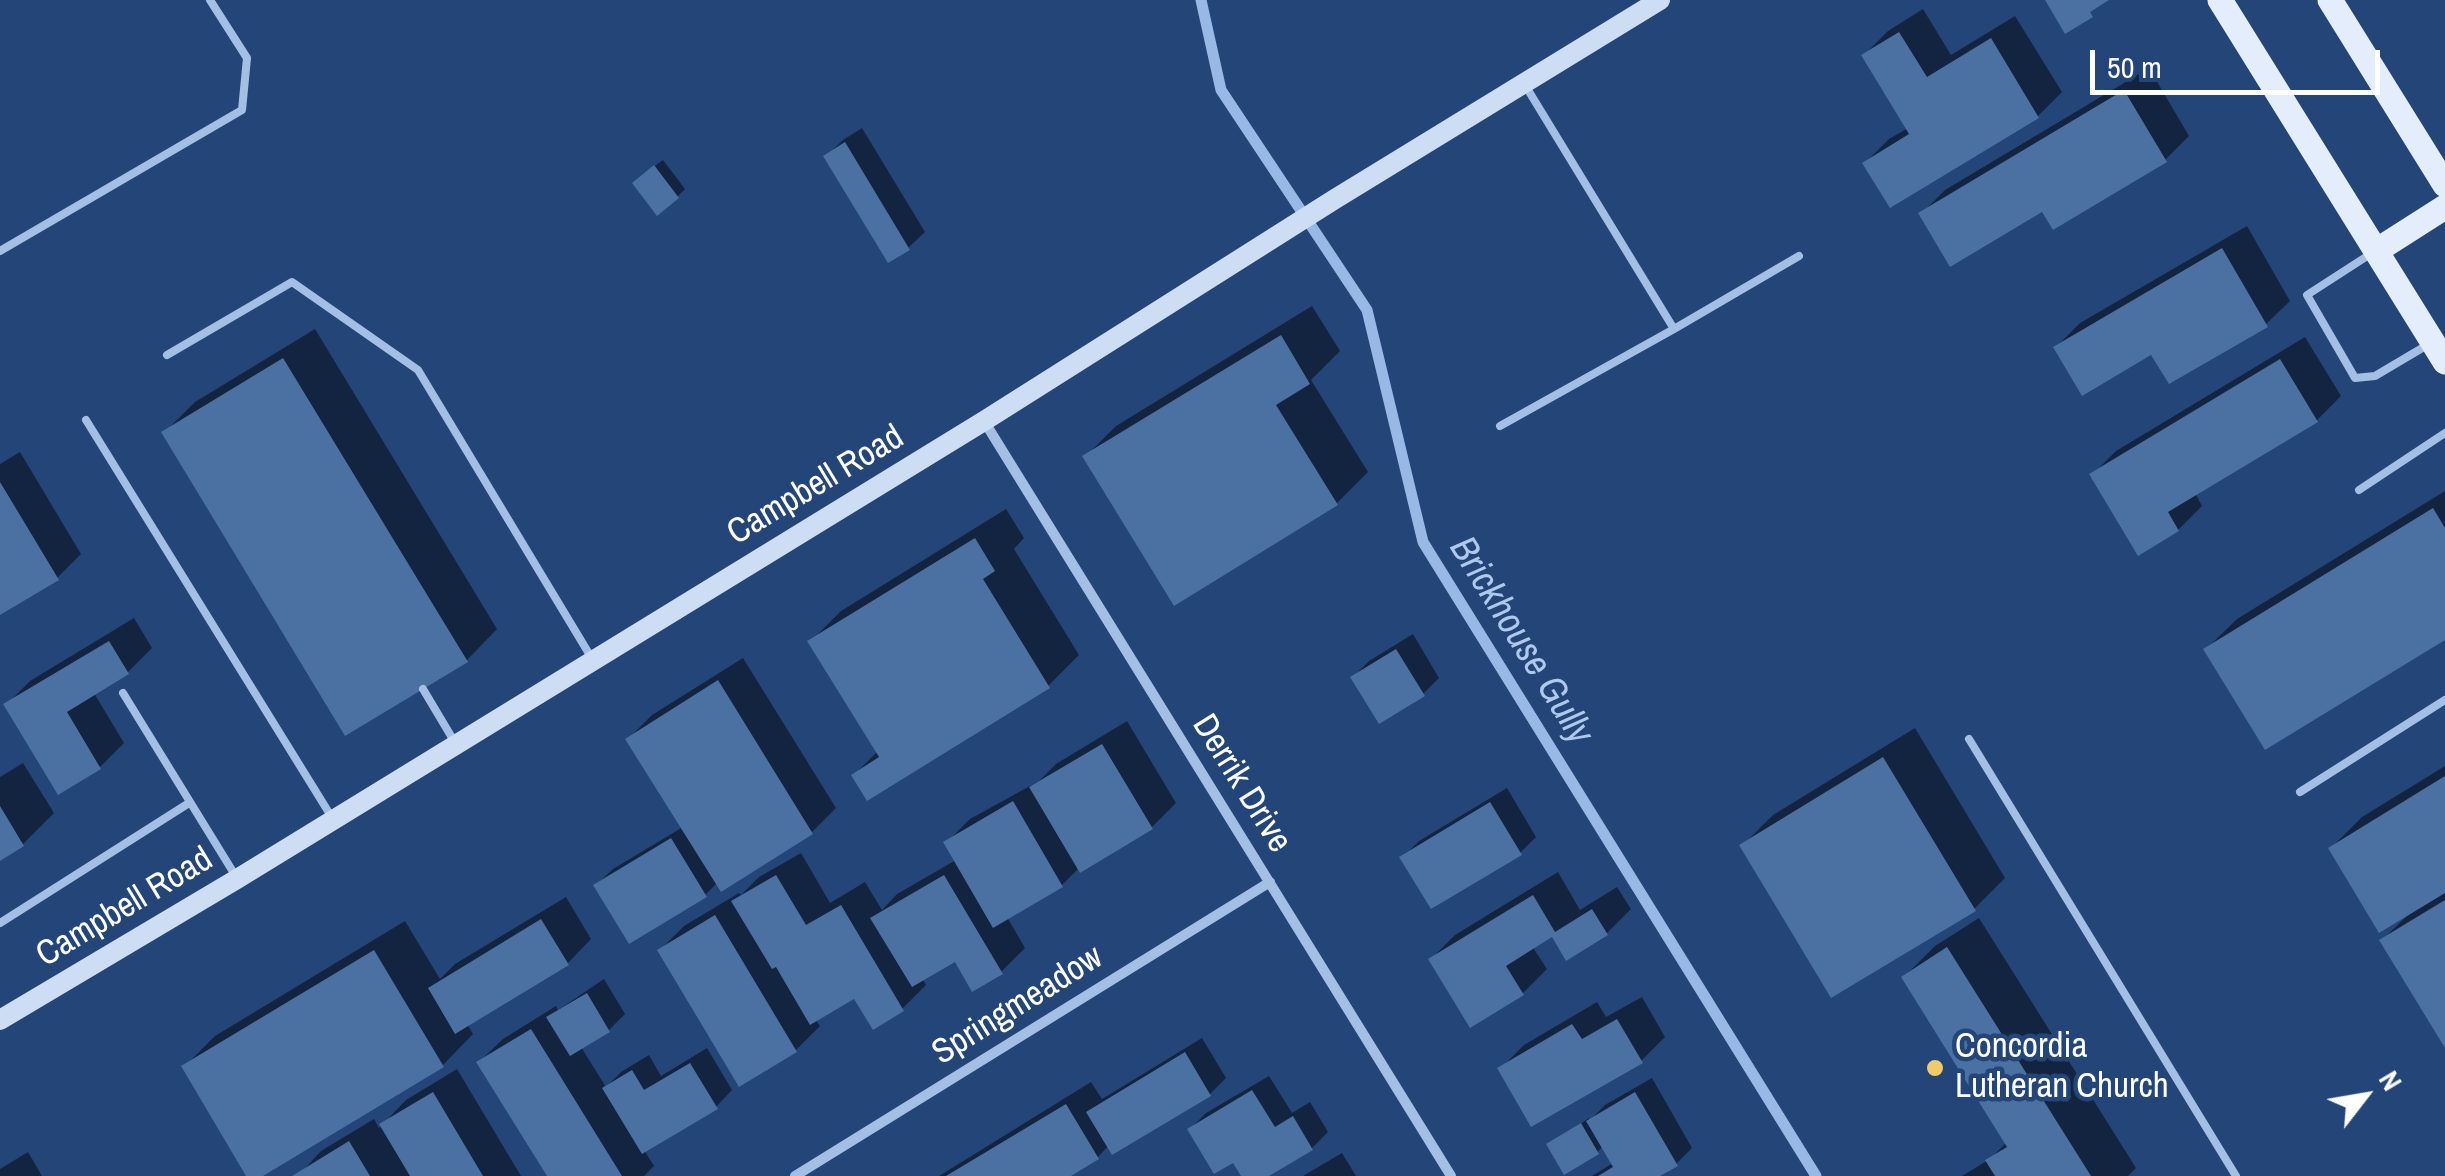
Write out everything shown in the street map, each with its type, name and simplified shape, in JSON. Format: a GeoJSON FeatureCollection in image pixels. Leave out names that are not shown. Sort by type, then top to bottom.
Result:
{"type":"FeatureCollection","features":[{"type":"Feature","properties":{"kind":"main road"},"geometry":{"type":"LineString","coordinates":[[2220,0],[2439,352]]}},
{"type":"Feature","properties":{"kind":"main road"},"geometry":{"type":"LineString","coordinates":[[2330,0],[2445,185]]}},
{"type":"Feature","properties":{"kind":"main road"},"geometry":{"type":"LineString","coordinates":[[2376,251],[2445,207]]}},
{"type":"Feature","properties":{"kind":"street","name":"Campbell Road"},"geometry":{"type":"LineString","coordinates":[[0,1020],[984,422],[1335,199],[1660,0]]}},
{"type":"Feature","properties":{"kind":"street","name":"Derrik Drive"},"geometry":{"type":"LineString","coordinates":[[984,422],[1452,1176]]}},
{"type":"Feature","properties":{"kind":"street","name":"Springmeadow"},"geometry":{"type":"LineString","coordinates":[[796,1176],[1270,882]]}},
{"type":"Feature","properties":{"kind":"lane"},"geometry":{"type":"LineString","coordinates":[[0,251],[242,110],[247,58],[210,0]]}},
{"type":"Feature","properties":{"kind":"lane"},"geometry":{"type":"LineString","coordinates":[[1526,85],[1674,329]]}},
{"type":"Feature","properties":{"kind":"lane"},"geometry":{"type":"LineString","coordinates":[[2376,251],[2307,295],[2355,378],[2375,376],[2439,352]]}},
{"type":"Feature","properties":{"kind":"lane"},"geometry":{"type":"LineString","coordinates":[[1500,426],[1799,256]]}},
{"type":"Feature","properties":{"kind":"lane"},"geometry":{"type":"LineString","coordinates":[[168,356],[292,282],[418,370],[593,661]]}},
{"type":"Feature","properties":{"kind":"lane"},"geometry":{"type":"LineString","coordinates":[[86,420],[333,820]]}},
{"type":"Feature","properties":{"kind":"lane"},"geometry":{"type":"LineString","coordinates":[[2359,490],[2445,433]]}},
{"type":"Feature","properties":{"kind":"lane"},"geometry":{"type":"LineString","coordinates":[[423,689],[457,745]]}},
{"type":"Feature","properties":{"kind":"lane"},"geometry":{"type":"LineString","coordinates":[[123,692],[237,879]]}},
{"type":"Feature","properties":{"kind":"lane"},"geometry":{"type":"LineString","coordinates":[[2300,792],[2445,700]]}},
{"type":"Feature","properties":{"kind":"lane"},"geometry":{"type":"LineString","coordinates":[[1969,739],[2236,1176]]}},
{"type":"Feature","properties":{"kind":"lane"},"geometry":{"type":"LineString","coordinates":[[0,922],[189,803]]}},
{"type":"Feature","properties":{"kind":"building"},"geometry":{"type":"Polygon","coordinates":[[[2045,0],[2109,0],[2090,12],[2093,17],[2065,34],[2045,0]]]}},
{"type":"Feature","properties":{"kind":"building"},"geometry":{"type":"Polygon","coordinates":[[[1899,32],[1927,77],[1991,38],[2039,118],[1890,208],[1862,163],[1909,134],[1861,55],[1899,32]]]}},
{"type":"Feature","properties":{"kind":"building"},"geometry":{"type":"Polygon","coordinates":[[[2124,90],[2167,162],[2053,230],[2042,212],[1950,267],[1918,213],[2124,90]]]}},
{"type":"Feature","properties":{"kind":"building"},"geometry":{"type":"Polygon","coordinates":[[[845,142],[910,250],[888,263],[823,156],[845,142]]]}},
{"type":"Feature","properties":{"kind":"building"},"geometry":{"type":"Polygon","coordinates":[[[654,165],[679,198],[657,216],[632,183],[654,165]]]}},
{"type":"Feature","properties":{"kind":"building"},"geometry":{"type":"Polygon","coordinates":[[[2222,248],[2268,327],[2169,384],[2151,355],[2082,396],[2053,347],[2222,248]]]}},
{"type":"Feature","properties":{"kind":"building"},"geometry":{"type":"Polygon","coordinates":[[[1281,335],[1310,384],[1276,405],[1338,505],[1174,606],[1082,456],[1281,335]]]}},
{"type":"Feature","properties":{"kind":"building"},"geometry":{"type":"Polygon","coordinates":[[[283,358],[468,662],[345,736],[161,432],[283,358]]]}},
{"type":"Feature","properties":{"kind":"building"},"geometry":{"type":"Polygon","coordinates":[[[2280,359],[2318,422],[2168,512],[2179,531],[2138,556],[2089,474],[2280,359]]]}},
{"type":"Feature","properties":{"kind":"building"},"geometry":{"type":"Polygon","coordinates":[[[0,482],[59,580],[0,615],[0,482]]]}},
{"type":"Feature","properties":{"kind":"building"},"geometry":{"type":"Polygon","coordinates":[[[2433,508],[2445,528],[2445,640],[2265,750],[2203,649],[2433,508]]]}},
{"type":"Feature","properties":{"kind":"building"},"geometry":{"type":"Polygon","coordinates":[[[975,538],[995,571],[983,579],[1050,688],[867,801],[851,775],[879,757],[807,641],[975,538]]]}},
{"type":"Feature","properties":{"kind":"building"},"geometry":{"type":"Polygon","coordinates":[[[109,641],[129,674],[67,712],[101,769],[58,795],[3,704],[109,641]]]}},
{"type":"Feature","properties":{"kind":"building"},"geometry":{"type":"Polygon","coordinates":[[[1396,649],[1425,696],[1379,724],[1350,677],[1396,649]]]}},
{"type":"Feature","properties":{"kind":"building"},"geometry":{"type":"Polygon","coordinates":[[[718,680],[813,834],[721,892],[625,739],[718,680]]]}},
{"type":"Feature","properties":{"kind":"building"},"geometry":{"type":"Polygon","coordinates":[[[1102,744],[1153,829],[1080,873],[1029,787],[1102,744]]]}},
{"type":"Feature","properties":{"kind":"building"},"geometry":{"type":"Polygon","coordinates":[[[1883,757],[1976,911],[1831,998],[1739,845],[1883,757]]]}},
{"type":"Feature","properties":{"kind":"building"},"geometry":{"type":"Polygon","coordinates":[[[2445,776],[2445,893],[2379,933],[2328,848],[2445,776]]]}},
{"type":"Feature","properties":{"kind":"building"},"geometry":{"type":"Polygon","coordinates":[[[1013,801],[1063,887],[993,928],[943,842],[1013,801]]]}},
{"type":"Feature","properties":{"kind":"building"},"geometry":{"type":"Polygon","coordinates":[[[1490,802],[1522,855],[1431,909],[1399,857],[1490,802]]]}},
{"type":"Feature","properties":{"kind":"building"},"geometry":{"type":"Polygon","coordinates":[[[0,806],[24,846],[0,861],[0,806]]]}},
{"type":"Feature","properties":{"kind":"building"},"geometry":{"type":"Polygon","coordinates":[[[671,838],[707,897],[629,944],[593,885],[671,838]]]}},
{"type":"Feature","properties":{"kind":"building"},"geometry":{"type":"Polygon","coordinates":[[[776,875],[806,925],[841,905],[904,1011],[873,1030],[854,999],[810,1025],[731,901],[776,875]]]}},
{"type":"Feature","properties":{"kind":"building"},"geometry":{"type":"Polygon","coordinates":[[[944,875],[1003,974],[972,992],[955,962],[912,987],[870,918],[944,875]]]}},
{"type":"Feature","properties":{"kind":"building"},"geometry":{"type":"Polygon","coordinates":[[[1533,895],[1555,932],[1592,909],[1608,935],[1566,961],[1552,937],[1506,966],[1524,995],[1470,1028],[1428,959],[1533,895]]]}},
{"type":"Feature","properties":{"kind":"building"},"geometry":{"type":"Polygon","coordinates":[[[2445,900],[2445,1048],[2379,940],[2445,900]]]}},
{"type":"Feature","properties":{"kind":"building"},"geometry":{"type":"Polygon","coordinates":[[[715,915],[797,1052],[739,1087],[657,950],[715,915]]]}},
{"type":"Feature","properties":{"kind":"building"},"geometry":{"type":"Polygon","coordinates":[[[541,919],[569,965],[455,1034],[428,988],[541,919]]]}},
{"type":"Feature","properties":{"kind":"building"},"geometry":{"type":"Polygon","coordinates":[[[1947,947],[2091,1176],[1995,1176],[1985,1160],[2007,1147],[1901,977],[1947,947]]]}},
{"type":"Feature","properties":{"kind":"building"},"geometry":{"type":"Polygon","coordinates":[[[374,950],[444,1067],[263,1176],[246,1176],[181,1066],[374,950]]]}},
{"type":"Feature","properties":{"kind":"building"},"geometry":{"type":"Polygon","coordinates":[[[587,993],[610,1032],[570,1056],[546,1017],[587,993]]]}},
{"type":"Feature","properties":{"kind":"building"},"geometry":{"type":"Polygon","coordinates":[[[1617,1019],[1643,1063],[1531,1127],[1497,1068],[1572,1024],[1582,1039],[1617,1019]]]}},
{"type":"Feature","properties":{"kind":"building"},"geometry":{"type":"Polygon","coordinates":[[[531,1029],[622,1176],[547,1176],[476,1062],[531,1029]]]}},
{"type":"Feature","properties":{"kind":"building"},"geometry":{"type":"Polygon","coordinates":[[[1185,1052],[1211,1096],[1112,1155],[1086,1112],[1185,1052]]]}},
{"type":"Feature","properties":{"kind":"building"},"geometry":{"type":"Polygon","coordinates":[[[690,1063],[718,1109],[642,1154],[602,1088],[632,1070],[644,1090],[690,1063]]]}},
{"type":"Feature","properties":{"kind":"building"},"geometry":{"type":"Polygon","coordinates":[[[1252,1090],[1275,1127],[1293,1116],[1313,1150],[1269,1176],[1241,1176],[1233,1163],[1214,1174],[1187,1129],[1252,1090]]]}},
{"type":"Feature","properties":{"kind":"building"},"geometry":{"type":"Polygon","coordinates":[[[433,1092],[483,1176],[410,1176],[379,1124],[433,1092]]]}},
{"type":"Feature","properties":{"kind":"building"},"geometry":{"type":"Polygon","coordinates":[[[1635,1092],[1678,1166],[1660,1176],[1598,1176],[1613,1167],[1586,1121],[1635,1092]]]}},
{"type":"Feature","properties":{"kind":"building"},"geometry":{"type":"Polygon","coordinates":[[[1066,1104],[1099,1159],[1071,1176],[946,1176],[1066,1104]]]}},
{"type":"Feature","properties":{"kind":"building"},"geometry":{"type":"Polygon","coordinates":[[[1581,1123],[1599,1154],[1564,1175],[1546,1144],[1581,1123]]]}},
{"type":"Feature","properties":{"kind":"building"},"geometry":{"type":"Polygon","coordinates":[[[349,1141],[370,1176],[292,1176],[349,1141]]]}},
{"type":"Feature","properties":{"kind":"waterway","name":"Brickhouse Gully"},"geometry":{"type":"LineString","coordinates":[[1201,0],[1221,90],[1367,310],[1423,542],[1816,1176]]}},
{"type":"Feature","properties":{"kind":"place","name":"Concordia Lutheran Church"},"geometry":{"type":"Point","coordinates":[1935,1068]}}]}
